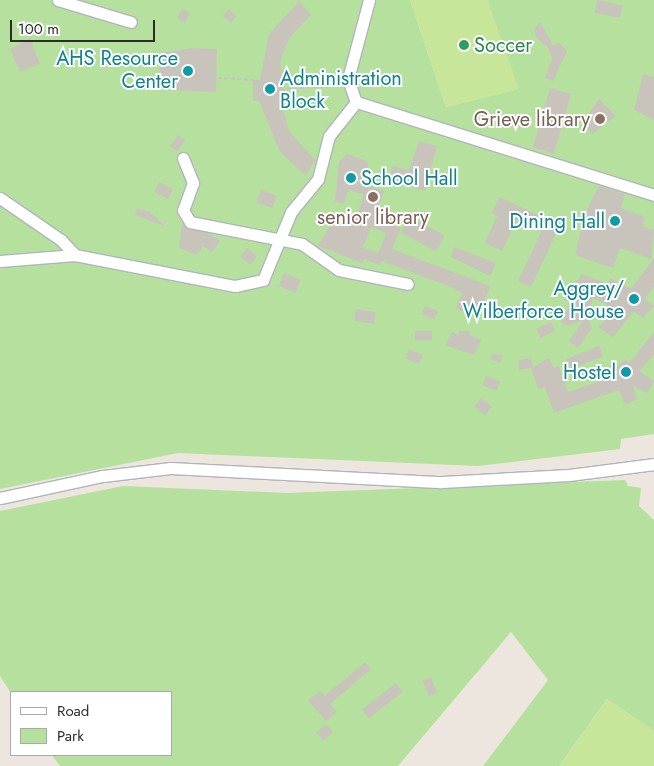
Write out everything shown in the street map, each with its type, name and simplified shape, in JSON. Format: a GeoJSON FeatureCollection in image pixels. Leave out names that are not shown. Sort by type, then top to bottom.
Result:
{"type":"FeatureCollection","features":[{"type":"Feature","properties":{"kind":"street"},"geometry":{"type":"LineString","coordinates":[[58,0],[130,22]]}},
{"type":"Feature","properties":{"kind":"street"},"geometry":{"type":"LineString","coordinates":[[369,0],[349,86],[356,102],[429,128],[654,195]]}},
{"type":"Feature","properties":{"kind":"street"},"geometry":{"type":"LineString","coordinates":[[0,261],[75,256],[235,286],[263,280],[295,206],[318,179],[334,126],[356,102]]}},
{"type":"Feature","properties":{"kind":"street"},"geometry":{"type":"LineString","coordinates":[[183,158],[193,182],[183,210],[190,222],[281,239],[318,252],[339,270],[408,284]]}},
{"type":"Feature","properties":{"kind":"street"},"geometry":{"type":"LineString","coordinates":[[0,198],[61,240],[75,256]]}},
{"type":"Feature","properties":{"kind":"street"},"geometry":{"type":"LineString","coordinates":[[0,498],[103,476],[171,468],[442,482],[569,475],[654,464]]}},
{"type":"Feature","properties":{"kind":"path"},"geometry":{"type":"LineString","coordinates":[[218,78],[253,80]]}},
{"type":"Feature","properties":{"kind":"path"},"geometry":{"type":"LineString","coordinates":[[287,89],[349,86]]}},
{"type":"Feature","properties":{"kind":"green space"},"geometry":{"type":"Polygon","coordinates":[[[0,0],[410,0],[446,107],[518,89],[487,0],[654,0],[654,434],[621,439],[620,449],[478,466],[178,453],[0,489],[0,0]]]}},
{"type":"Feature","properties":{"kind":"green space","name":"Soccer"},"geometry":{"type":"Polygon","coordinates":[[[410,0],[487,0],[519,89],[446,107],[410,0]]]}},
{"type":"Feature","properties":{"kind":"green space"},"geometry":{"type":"Polygon","coordinates":[[[625,480],[628,486],[641,488],[639,506],[654,520],[654,731],[607,699],[559,766],[483,766],[548,680],[511,632],[398,766],[60,766],[53,756],[172,756],[172,691],[10,691],[0,676],[0,511],[123,486],[287,493],[625,480]]]}},
{"type":"Feature","properties":{"kind":"green space"},"geometry":{"type":"Polygon","coordinates":[[[607,699],[654,731],[654,766],[559,766],[607,699]]]}},
{"type":"Feature","properties":{"kind":"building"},"geometry":{"type":"Polygon","coordinates":[[[597,0],[623,5],[620,18],[595,13],[597,0]]]}},
{"type":"Feature","properties":{"kind":"building","name":"Administration Block"},"geometry":{"type":"Polygon","coordinates":[[[299,1],[311,15],[289,38],[280,62],[286,98],[280,99],[289,131],[315,160],[306,176],[280,152],[259,101],[253,101],[253,80],[260,80],[269,34],[299,1]]]}},
{"type":"Feature","properties":{"kind":"building"},"geometry":{"type":"Polygon","coordinates":[[[182,9],[190,13],[185,23],[177,19],[182,9]]]}},
{"type":"Feature","properties":{"kind":"building"},"geometry":{"type":"Polygon","coordinates":[[[228,9],[236,16],[231,23],[223,16],[228,9]]]}},
{"type":"Feature","properties":{"kind":"building"},"geometry":{"type":"Polygon","coordinates":[[[540,22],[553,45],[559,43],[567,51],[553,81],[545,78],[552,59],[549,49],[536,37],[534,29],[540,22]]]}},
{"type":"Feature","properties":{"kind":"building"},"geometry":{"type":"Polygon","coordinates":[[[30,38],[40,64],[20,72],[10,49],[30,38]]]}},
{"type":"Feature","properties":{"kind":"building","name":"AHS Resource Center"},"geometry":{"type":"Polygon","coordinates":[[[191,48],[217,49],[216,92],[159,90],[160,53],[191,48]]]}},
{"type":"Feature","properties":{"kind":"building"},"geometry":{"type":"Polygon","coordinates":[[[643,74],[654,77],[654,120],[634,110],[643,74]]]}},
{"type":"Feature","properties":{"kind":"building"},"geometry":{"type":"Polygon","coordinates":[[[550,88],[571,94],[554,154],[533,148],[550,88]]]}},
{"type":"Feature","properties":{"kind":"building","name":"Grieve library"},"geometry":{"type":"Polygon","coordinates":[[[599,99],[616,116],[592,134],[582,123],[599,99]]]}},
{"type":"Feature","properties":{"kind":"building"},"geometry":{"type":"Polygon","coordinates":[[[178,135],[185,140],[177,152],[170,146],[178,135]]]}},
{"type":"Feature","properties":{"kind":"building"},"geometry":{"type":"Polygon","coordinates":[[[419,141],[437,146],[425,191],[388,180],[393,166],[409,170],[419,141]]]}},
{"type":"Feature","properties":{"kind":"building"},"geometry":{"type":"Polygon","coordinates":[[[347,154],[367,161],[369,172],[361,183],[384,191],[374,218],[401,228],[392,249],[490,286],[479,317],[456,309],[462,293],[451,287],[382,261],[380,265],[364,259],[362,263],[318,246],[330,226],[325,225],[328,217],[353,226],[364,195],[349,190],[343,204],[335,201],[339,162],[347,154]],[[371,227],[363,247],[378,253],[386,233],[371,227]]]}},
{"type":"Feature","properties":{"kind":"building"},"geometry":{"type":"Polygon","coordinates":[[[159,182],[173,189],[168,199],[154,192],[159,182]]]}},
{"type":"Feature","properties":{"kind":"building","name":"Dining Hall"},"geometry":{"type":"Polygon","coordinates":[[[599,186],[625,194],[621,208],[645,217],[642,226],[654,230],[651,259],[620,248],[613,268],[575,255],[585,213],[599,186]]]}},
{"type":"Feature","properties":{"kind":"building"},"geometry":{"type":"Polygon","coordinates":[[[261,190],[277,196],[272,208],[256,202],[261,190]]]}},
{"type":"Feature","properties":{"kind":"building"},"geometry":{"type":"Polygon","coordinates":[[[499,197],[560,225],[531,287],[518,281],[541,232],[516,221],[502,251],[485,243],[497,216],[492,213],[499,197]]]}},
{"type":"Feature","properties":{"kind":"building"},"geometry":{"type":"Polygon","coordinates":[[[137,208],[150,212],[165,226],[135,215],[137,208]]]}},
{"type":"Feature","properties":{"kind":"building"},"geometry":{"type":"Polygon","coordinates":[[[409,217],[445,235],[436,251],[401,233],[409,217]]]}},
{"type":"Feature","properties":{"kind":"building"},"geometry":{"type":"Polygon","coordinates":[[[182,224],[210,234],[220,241],[212,252],[203,246],[197,255],[179,248],[182,224]]]}},
{"type":"Feature","properties":{"kind":"building"},"geometry":{"type":"Polygon","coordinates":[[[454,247],[496,263],[490,276],[451,257],[454,247]]]}},
{"type":"Feature","properties":{"kind":"building"},"geometry":{"type":"Polygon","coordinates":[[[247,248],[257,256],[250,265],[240,257],[247,248]]]}},
{"type":"Feature","properties":{"kind":"building"},"geometry":{"type":"Polygon","coordinates":[[[654,258],[654,286],[645,299],[654,306],[643,318],[634,311],[613,337],[598,327],[615,309],[593,298],[586,315],[592,328],[578,348],[569,341],[583,320],[568,326],[561,322],[570,302],[564,300],[582,274],[608,284],[610,278],[631,289],[654,258]]]}},
{"type":"Feature","properties":{"kind":"building"},"geometry":{"type":"Polygon","coordinates":[[[284,273],[301,280],[295,293],[279,286],[284,273]]]}},
{"type":"Feature","properties":{"kind":"building"},"geometry":{"type":"Polygon","coordinates":[[[425,306],[438,311],[435,319],[422,314],[425,306]]]}},
{"type":"Feature","properties":{"kind":"building"},"geometry":{"type":"Polygon","coordinates":[[[356,309],[376,312],[374,324],[354,321],[356,309]]]}},
{"type":"Feature","properties":{"kind":"building"},"geometry":{"type":"Polygon","coordinates":[[[551,322],[555,331],[540,338],[536,329],[551,322]]]}},
{"type":"Feature","properties":{"kind":"building"},"geometry":{"type":"Polygon","coordinates":[[[415,331],[432,331],[432,340],[415,340],[415,331]]]}},
{"type":"Feature","properties":{"kind":"building"},"geometry":{"type":"Polygon","coordinates":[[[460,331],[471,331],[469,335],[481,340],[474,355],[445,345],[452,332],[458,335],[460,331]]]}},
{"type":"Feature","properties":{"kind":"building","name":"Hostel"},"geometry":{"type":"Polygon","coordinates":[[[654,332],[654,354],[640,371],[654,381],[647,393],[633,386],[637,399],[625,405],[619,390],[554,413],[545,387],[538,389],[531,368],[519,370],[518,360],[531,358],[533,367],[549,358],[554,368],[559,366],[568,392],[612,377],[610,373],[625,359],[629,363],[654,332]]]}},
{"type":"Feature","properties":{"kind":"building"},"geometry":{"type":"Polygon","coordinates":[[[599,346],[603,356],[571,369],[567,359],[599,346]]]}},
{"type":"Feature","properties":{"kind":"building"},"geometry":{"type":"Polygon","coordinates":[[[409,349],[423,355],[419,364],[405,358],[409,349]]]}},
{"type":"Feature","properties":{"kind":"building"},"geometry":{"type":"Polygon","coordinates":[[[493,353],[503,356],[501,363],[491,360],[493,353]]]}},
{"type":"Feature","properties":{"kind":"building"},"geometry":{"type":"Polygon","coordinates":[[[486,376],[500,381],[497,391],[483,385],[486,376]]]}},
{"type":"Feature","properties":{"kind":"building"},"geometry":{"type":"Polygon","coordinates":[[[481,398],[492,407],[485,415],[474,407],[481,398]]]}},
{"type":"Feature","properties":{"kind":"building"},"geometry":{"type":"Polygon","coordinates":[[[365,662],[371,669],[330,704],[337,712],[326,721],[308,700],[320,691],[325,696],[365,662]]]}},
{"type":"Feature","properties":{"kind":"building"},"geometry":{"type":"Polygon","coordinates":[[[431,677],[437,693],[429,696],[423,680],[431,677]]]}},
{"type":"Feature","properties":{"kind":"building"},"geometry":{"type":"Polygon","coordinates":[[[396,683],[403,692],[369,718],[362,709],[396,683]]]}},
{"type":"Feature","properties":{"kind":"building"},"geometry":{"type":"Polygon","coordinates":[[[326,724],[333,732],[323,741],[316,733],[326,724]]]}},
{"type":"Feature","properties":{"kind":"place","name":"Soccer"},"geometry":{"type":"Point","coordinates":[464,45]}},
{"type":"Feature","properties":{"kind":"place","name":"AHS Resource Center"},"geometry":{"type":"Point","coordinates":[188,71]}},
{"type":"Feature","properties":{"kind":"place","name":"Administration Block"},"geometry":{"type":"Point","coordinates":[270,89]}},
{"type":"Feature","properties":{"kind":"place","name":"Grieve library"},"geometry":{"type":"Point","coordinates":[600,119]}},
{"type":"Feature","properties":{"kind":"place","name":"School Hall"},"geometry":{"type":"Point","coordinates":[351,178]}},
{"type":"Feature","properties":{"kind":"place","name":"senior library"},"geometry":{"type":"Point","coordinates":[373,197]}},
{"type":"Feature","properties":{"kind":"place","name":"Dining Hall"},"geometry":{"type":"Point","coordinates":[615,221]}},
{"type":"Feature","properties":{"kind":"place","name":"Aggrey/ Wilberforce House"},"geometry":{"type":"Point","coordinates":[634,299]}},
{"type":"Feature","properties":{"kind":"place","name":"Hostel"},"geometry":{"type":"Point","coordinates":[626,372]}}]}
